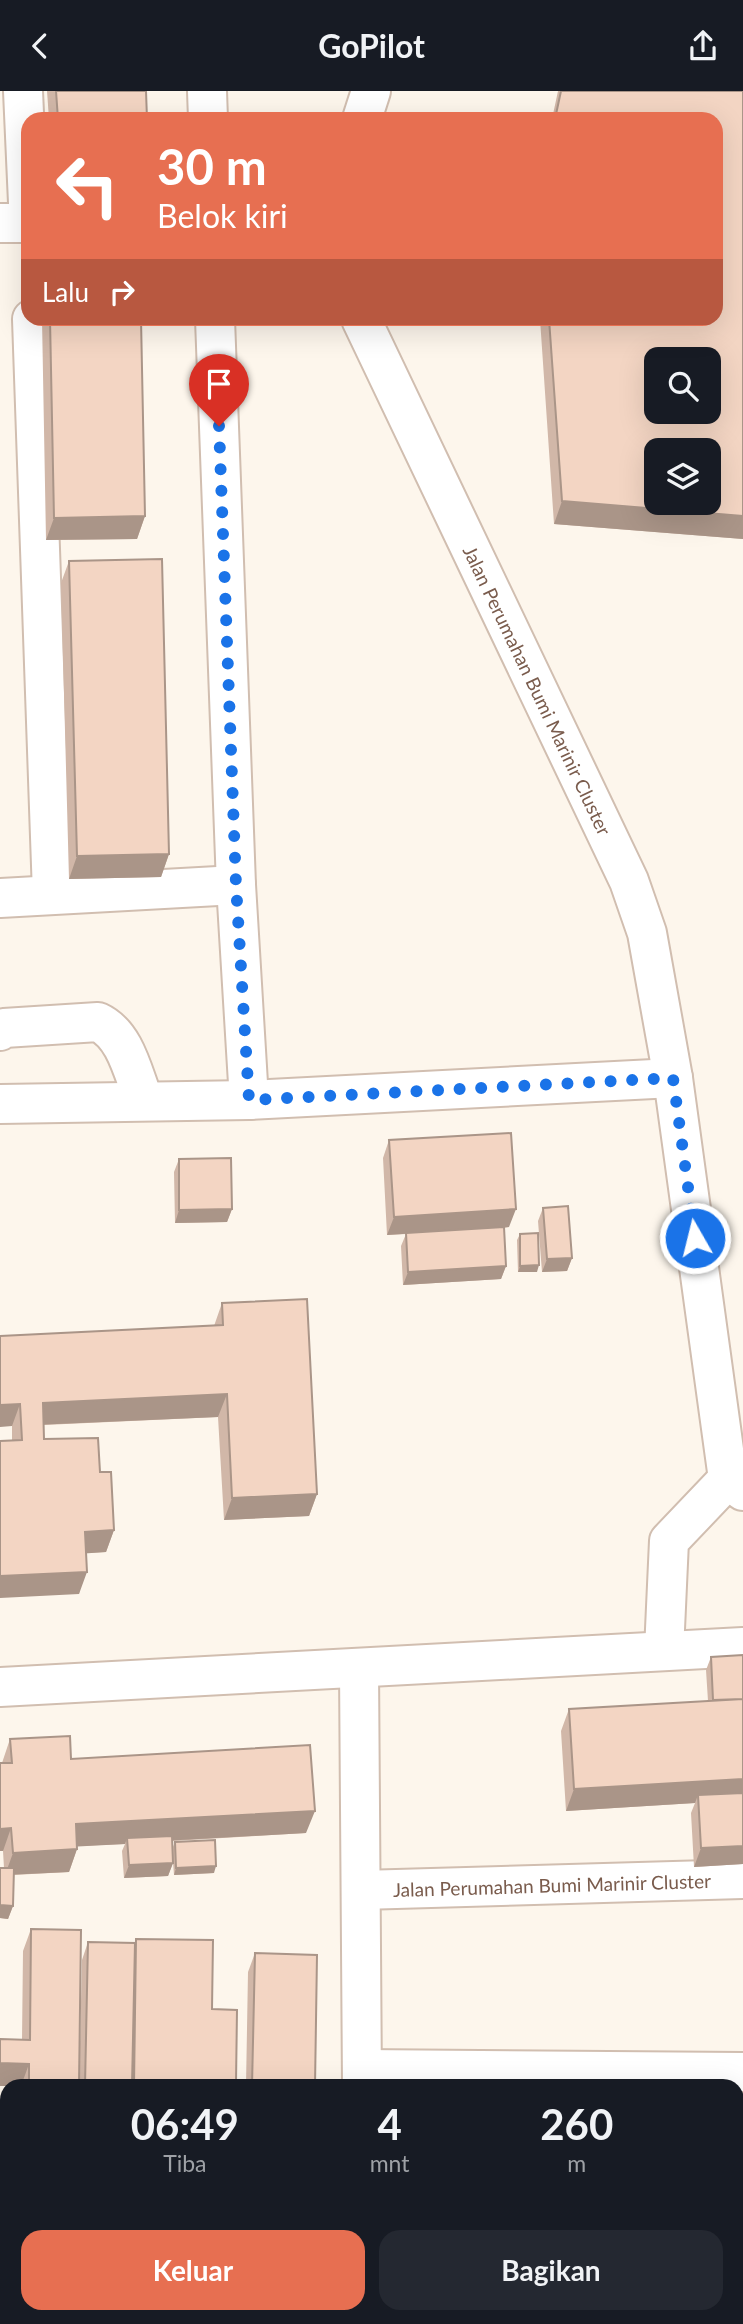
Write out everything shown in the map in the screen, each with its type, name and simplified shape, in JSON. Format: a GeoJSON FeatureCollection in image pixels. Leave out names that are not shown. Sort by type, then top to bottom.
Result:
{"type":"FeatureCollection","features":[{"type":"Feature","properties":{"kind":"street"},"geometry":{"type":"LineString","coordinates":[[23,91],[24,112]]}},
{"type":"Feature","properties":{"kind":"street"},"geometry":{"type":"LineString","coordinates":[[207,91],[208,112]]}},
{"type":"Feature","properties":{"kind":"street"},"geometry":{"type":"LineString","coordinates":[[364,112],[371,91]]}},
{"type":"Feature","properties":{"kind":"street"},"geometry":{"type":"LineString","coordinates":[[0,223],[21,223]]}},
{"type":"Feature","properties":{"kind":"street"},"geometry":{"type":"LineString","coordinates":[[32,326],[52,894]]}},
{"type":"Feature","properties":{"kind":"street"},"geometry":{"type":"LineString","coordinates":[[215,326],[236,885],[249,1100]]}},
{"type":"Feature","properties":{"kind":"street","name":"Jalan Perumahan Bumi Marinir Cluster"},"geometry":{"type":"LineString","coordinates":[[364,326],[629,881],[647,933],[673,1078],[736,1485],[669,1541],[664,1651]]}},
{"type":"Feature","properties":{"kind":"street"},"geometry":{"type":"LineString","coordinates":[[0,898],[236,885]]}},
{"type":"Feature","properties":{"kind":"street"},"geometry":{"type":"LineString","coordinates":[[0,1031],[4,1028],[98,1022],[108,1027],[118,1038],[144,1101]]}},
{"type":"Feature","properties":{"kind":"street"},"geometry":{"type":"LineString","coordinates":[[0,1104],[249,1100],[673,1078]]}},
{"type":"Feature","properties":{"kind":"street"},"geometry":{"type":"LineString","coordinates":[[0,1687],[743,1647]]}},
{"type":"Feature","properties":{"kind":"street"},"geometry":{"type":"LineString","coordinates":[[359,1668],[362,2077],[743,2072]]}},
{"type":"Feature","properties":{"kind":"street","name":"Jalan Perumahan Bumi Marinir Cluster"},"geometry":{"type":"LineString","coordinates":[[360,1890],[743,1879]]}},
{"type":"Feature","properties":{"kind":"building"},"geometry":{"type":"Polygon","coordinates":[[[56,91],[146,91],[147,112],[58,112],[56,91]]]}},
{"type":"Feature","properties":{"kind":"building"},"geometry":{"type":"Polygon","coordinates":[[[561,91],[743,91],[743,516],[721,514],[721,438],[644,438],[644,508],[562,501],[550,326],[723,326],[723,112],[556,112],[561,91]]]}},
{"type":"Feature","properties":{"kind":"building"},"geometry":{"type":"Polygon","coordinates":[[[50,326],[141,326],[145,516],[54,518],[50,326]]]}},
{"type":"Feature","properties":{"kind":"building"},"geometry":{"type":"Polygon","coordinates":[[[162,559],[169,854],[77,856],[69,561],[162,559]]]}},
{"type":"Feature","properties":{"kind":"building"},"geometry":{"type":"Polygon","coordinates":[[[511,1133],[516,1209],[394,1217],[389,1140],[511,1133]]]}},
{"type":"Feature","properties":{"kind":"building"},"geometry":{"type":"Polygon","coordinates":[[[231,1158],[232,1209],[179,1210],[179,1159],[231,1158]]]}},
{"type":"Feature","properties":{"kind":"building"},"geometry":{"type":"Polygon","coordinates":[[[568,1206],[572,1258],[547,1259],[543,1208],[568,1206]]]}},
{"type":"Feature","properties":{"kind":"building"},"geometry":{"type":"Polygon","coordinates":[[[504,1227],[506,1266],[408,1272],[406,1233],[504,1227]]]}},
{"type":"Feature","properties":{"kind":"building"},"geometry":{"type":"Polygon","coordinates":[[[538,1233],[539,1265],[520,1266],[520,1234],[538,1233]]]}},
{"type":"Feature","properties":{"kind":"building"},"geometry":{"type":"Polygon","coordinates":[[[307,1299],[317,1494],[232,1498],[227,1394],[43,1403],[44,1439],[98,1438],[100,1472],[111,1472],[114,1530],[85,1532],[87,1572],[0,1576],[0,1441],[22,1440],[20,1404],[0,1405],[0,1336],[223,1325],[222,1303],[307,1299]]]}},
{"type":"Feature","properties":{"kind":"building"},"geometry":{"type":"Polygon","coordinates":[[[743,1655],[743,1699],[713,1700],[711,1657],[743,1655]]]}},
{"type":"Feature","properties":{"kind":"building"},"geometry":{"type":"Polygon","coordinates":[[[743,1699],[743,1779],[574,1789],[569,1709],[743,1699]]]}},
{"type":"Feature","properties":{"kind":"building"},"geometry":{"type":"Polygon","coordinates":[[[70,1736],[71,1759],[310,1745],[315,1811],[76,1824],[77,1849],[13,1853],[11,1828],[0,1829],[0,1763],[12,1763],[10,1739],[70,1736]]]}},
{"type":"Feature","properties":{"kind":"building"},"geometry":{"type":"Polygon","coordinates":[[[743,1793],[743,1846],[701,1848],[698,1795],[743,1793]]]}},
{"type":"Feature","properties":{"kind":"building"},"geometry":{"type":"Polygon","coordinates":[[[172,1836],[173,1863],[129,1865],[127,1838],[172,1836]]]}},
{"type":"Feature","properties":{"kind":"building"},"geometry":{"type":"Polygon","coordinates":[[[215,1840],[216,1866],[176,1868],[175,1842],[215,1840]]]}},
{"type":"Feature","properties":{"kind":"building"},"geometry":{"type":"Polygon","coordinates":[[[0,1868],[14,1868],[13,1906],[0,1905],[0,1868]]]}},
{"type":"Feature","properties":{"kind":"building"},"geometry":{"type":"Polygon","coordinates":[[[31,1929],[81,1930],[79,2079],[29,2079],[29,2064],[0,2063],[0,2039],[30,2040],[31,1929]]]}},
{"type":"Feature","properties":{"kind":"building"},"geometry":{"type":"Polygon","coordinates":[[[136,1939],[213,1940],[212,2009],[237,2010],[236,2079],[134,2079],[136,1939]]]}},
{"type":"Feature","properties":{"kind":"building"},"geometry":{"type":"Polygon","coordinates":[[[88,1942],[135,1943],[132,2079],[85,2079],[88,1942]]]}},
{"type":"Feature","properties":{"kind":"building"},"geometry":{"type":"Polygon","coordinates":[[[255,1953],[317,1955],[315,2079],[252,2079],[255,1953]]]}},
{"type":"Feature","properties":{"kind":"route"},"geometry":{"type":"LineString","coordinates":[[219,426],[236,885],[249,1100],[673,1078],[695,1238]]}}]}
